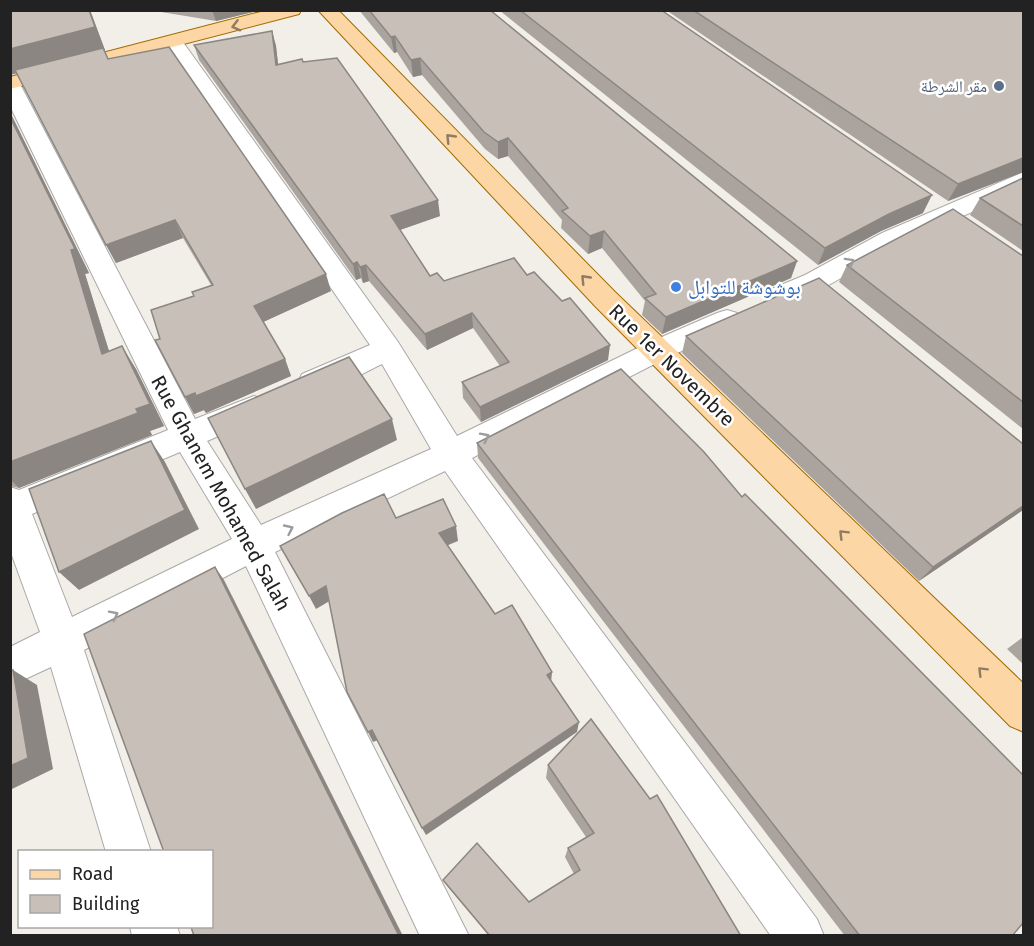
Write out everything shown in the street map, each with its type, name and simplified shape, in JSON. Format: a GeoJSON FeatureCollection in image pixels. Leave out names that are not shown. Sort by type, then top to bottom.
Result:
{"type":"FeatureCollection","features":[{"type":"Feature","properties":{"kind":"main road"},"geometry":{"type":"LineString","coordinates":[[10,83],[292,10]]}},
{"type":"Feature","properties":{"kind":"main road","name":"Rue 1er Novembre"},"geometry":{"type":"LineString","coordinates":[[327,10],[605,300],[1023,712]]}},
{"type":"Feature","properties":{"kind":"street"},"geometry":{"type":"LineString","coordinates":[[173,42],[388,349],[452,454],[800,936]]}},
{"type":"Feature","properties":{"kind":"street","name":"Rue Ghanem Mohamed Salah"},"geometry":{"type":"LineString","coordinates":[[10,83],[188,437],[254,545],[445,936]]}},
{"type":"Feature","properties":{"kind":"street"},"geometry":{"type":"LineString","coordinates":[[10,667],[254,545],[452,454],[658,350],[815,281],[891,239],[1023,179]]}},
{"type":"Feature","properties":{"kind":"street"},"geometry":{"type":"LineString","coordinates":[[128,850],[62,641],[12,504],[188,437],[388,349]]}},
{"type":"Feature","properties":{"kind":"building"},"geometry":{"type":"Polygon","coordinates":[[[10,10],[89,10],[95,27],[10,49],[10,10]]]}},
{"type":"Feature","properties":{"kind":"building"},"geometry":{"type":"Polygon","coordinates":[[[369,10],[490,10],[797,261],[666,317],[645,298],[656,294],[604,231],[590,236],[562,211],[568,208],[508,138],[498,142],[484,132],[420,58],[411,60],[395,36],[391,37],[369,10]]]}},
{"type":"Feature","properties":{"kind":"building"},"geometry":{"type":"Polygon","coordinates":[[[520,10],[661,10],[932,195],[889,214],[825,248],[520,10]]]}},
{"type":"Feature","properties":{"kind":"building"},"geometry":{"type":"Polygon","coordinates":[[[693,10],[1023,10],[1023,158],[958,184],[693,10]]]}},
{"type":"Feature","properties":{"kind":"building"},"geometry":{"type":"Polygon","coordinates":[[[272,31],[276,65],[302,59],[303,62],[337,58],[438,200],[391,216],[430,276],[437,273],[444,281],[514,258],[527,275],[534,272],[562,301],[570,298],[610,345],[480,407],[462,382],[509,362],[472,313],[425,334],[366,265],[360,267],[357,262],[353,264],[194,45],[272,31]]]}},
{"type":"Feature","properties":{"kind":"building"},"geometry":{"type":"Polygon","coordinates":[[[169,47],[326,274],[254,306],[285,359],[196,396],[195,393],[185,397],[155,340],[160,339],[151,310],[194,296],[192,292],[213,285],[175,220],[106,245],[15,70],[103,48],[108,59],[169,47]]]}},
{"type":"Feature","properties":{"kind":"building"},"geometry":{"type":"Polygon","coordinates":[[[10,117],[75,249],[71,250],[102,354],[122,346],[150,404],[136,409],[138,413],[10,462],[10,117]]]}},
{"type":"Feature","properties":{"kind":"building"},"geometry":{"type":"Polygon","coordinates":[[[1023,178],[1023,226],[980,198],[1023,178]]]}},
{"type":"Feature","properties":{"kind":"building"},"geometry":{"type":"Polygon","coordinates":[[[953,209],[1023,256],[1023,402],[847,265],[953,209]]]}},
{"type":"Feature","properties":{"kind":"building"},"geometry":{"type":"Polygon","coordinates":[[[819,278],[1023,444],[1023,506],[933,567],[686,336],[819,278]]]}},
{"type":"Feature","properties":{"kind":"building"},"geometry":{"type":"Polygon","coordinates":[[[349,357],[392,419],[245,489],[208,418],[349,357]]]}},
{"type":"Feature","properties":{"kind":"building"},"geometry":{"type":"Polygon","coordinates":[[[621,369],[704,452],[742,497],[745,494],[1023,775],[1023,923],[1012,936],[860,936],[477,443],[621,369]]]}},
{"type":"Feature","properties":{"kind":"building"},"geometry":{"type":"Polygon","coordinates":[[[151,441],[185,510],[59,572],[29,489],[151,441]]]}},
{"type":"Feature","properties":{"kind":"building"},"geometry":{"type":"Polygon","coordinates":[[[384,494],[396,518],[443,499],[456,526],[439,533],[495,614],[512,605],[552,672],[547,675],[579,722],[422,828],[372,730],[368,732],[347,692],[326,586],[309,596],[280,546],[384,494]]]}},
{"type":"Feature","properties":{"kind":"building"},"geometry":{"type":"Polygon","coordinates":[[[215,567],[399,936],[194,936],[191,928],[213,928],[213,850],[163,850],[84,634],[215,567]]]}},
{"type":"Feature","properties":{"kind":"building"},"geometry":{"type":"Polygon","coordinates":[[[13,670],[28,758],[10,766],[10,671],[13,670]]]}},
{"type":"Feature","properties":{"kind":"building"},"geometry":{"type":"Polygon","coordinates":[[[591,719],[650,799],[657,795],[741,936],[490,936],[443,880],[477,843],[529,902],[580,870],[568,848],[594,833],[548,765],[591,719]]]}},
{"type":"Feature","properties":{"kind":"place","name":"مقر الشرطة"},"geometry":{"type":"Point","coordinates":[999,86]}},
{"type":"Feature","properties":{"kind":"place","name":"بوشوشة للتوابل"},"geometry":{"type":"Point","coordinates":[676,287]}}]}
